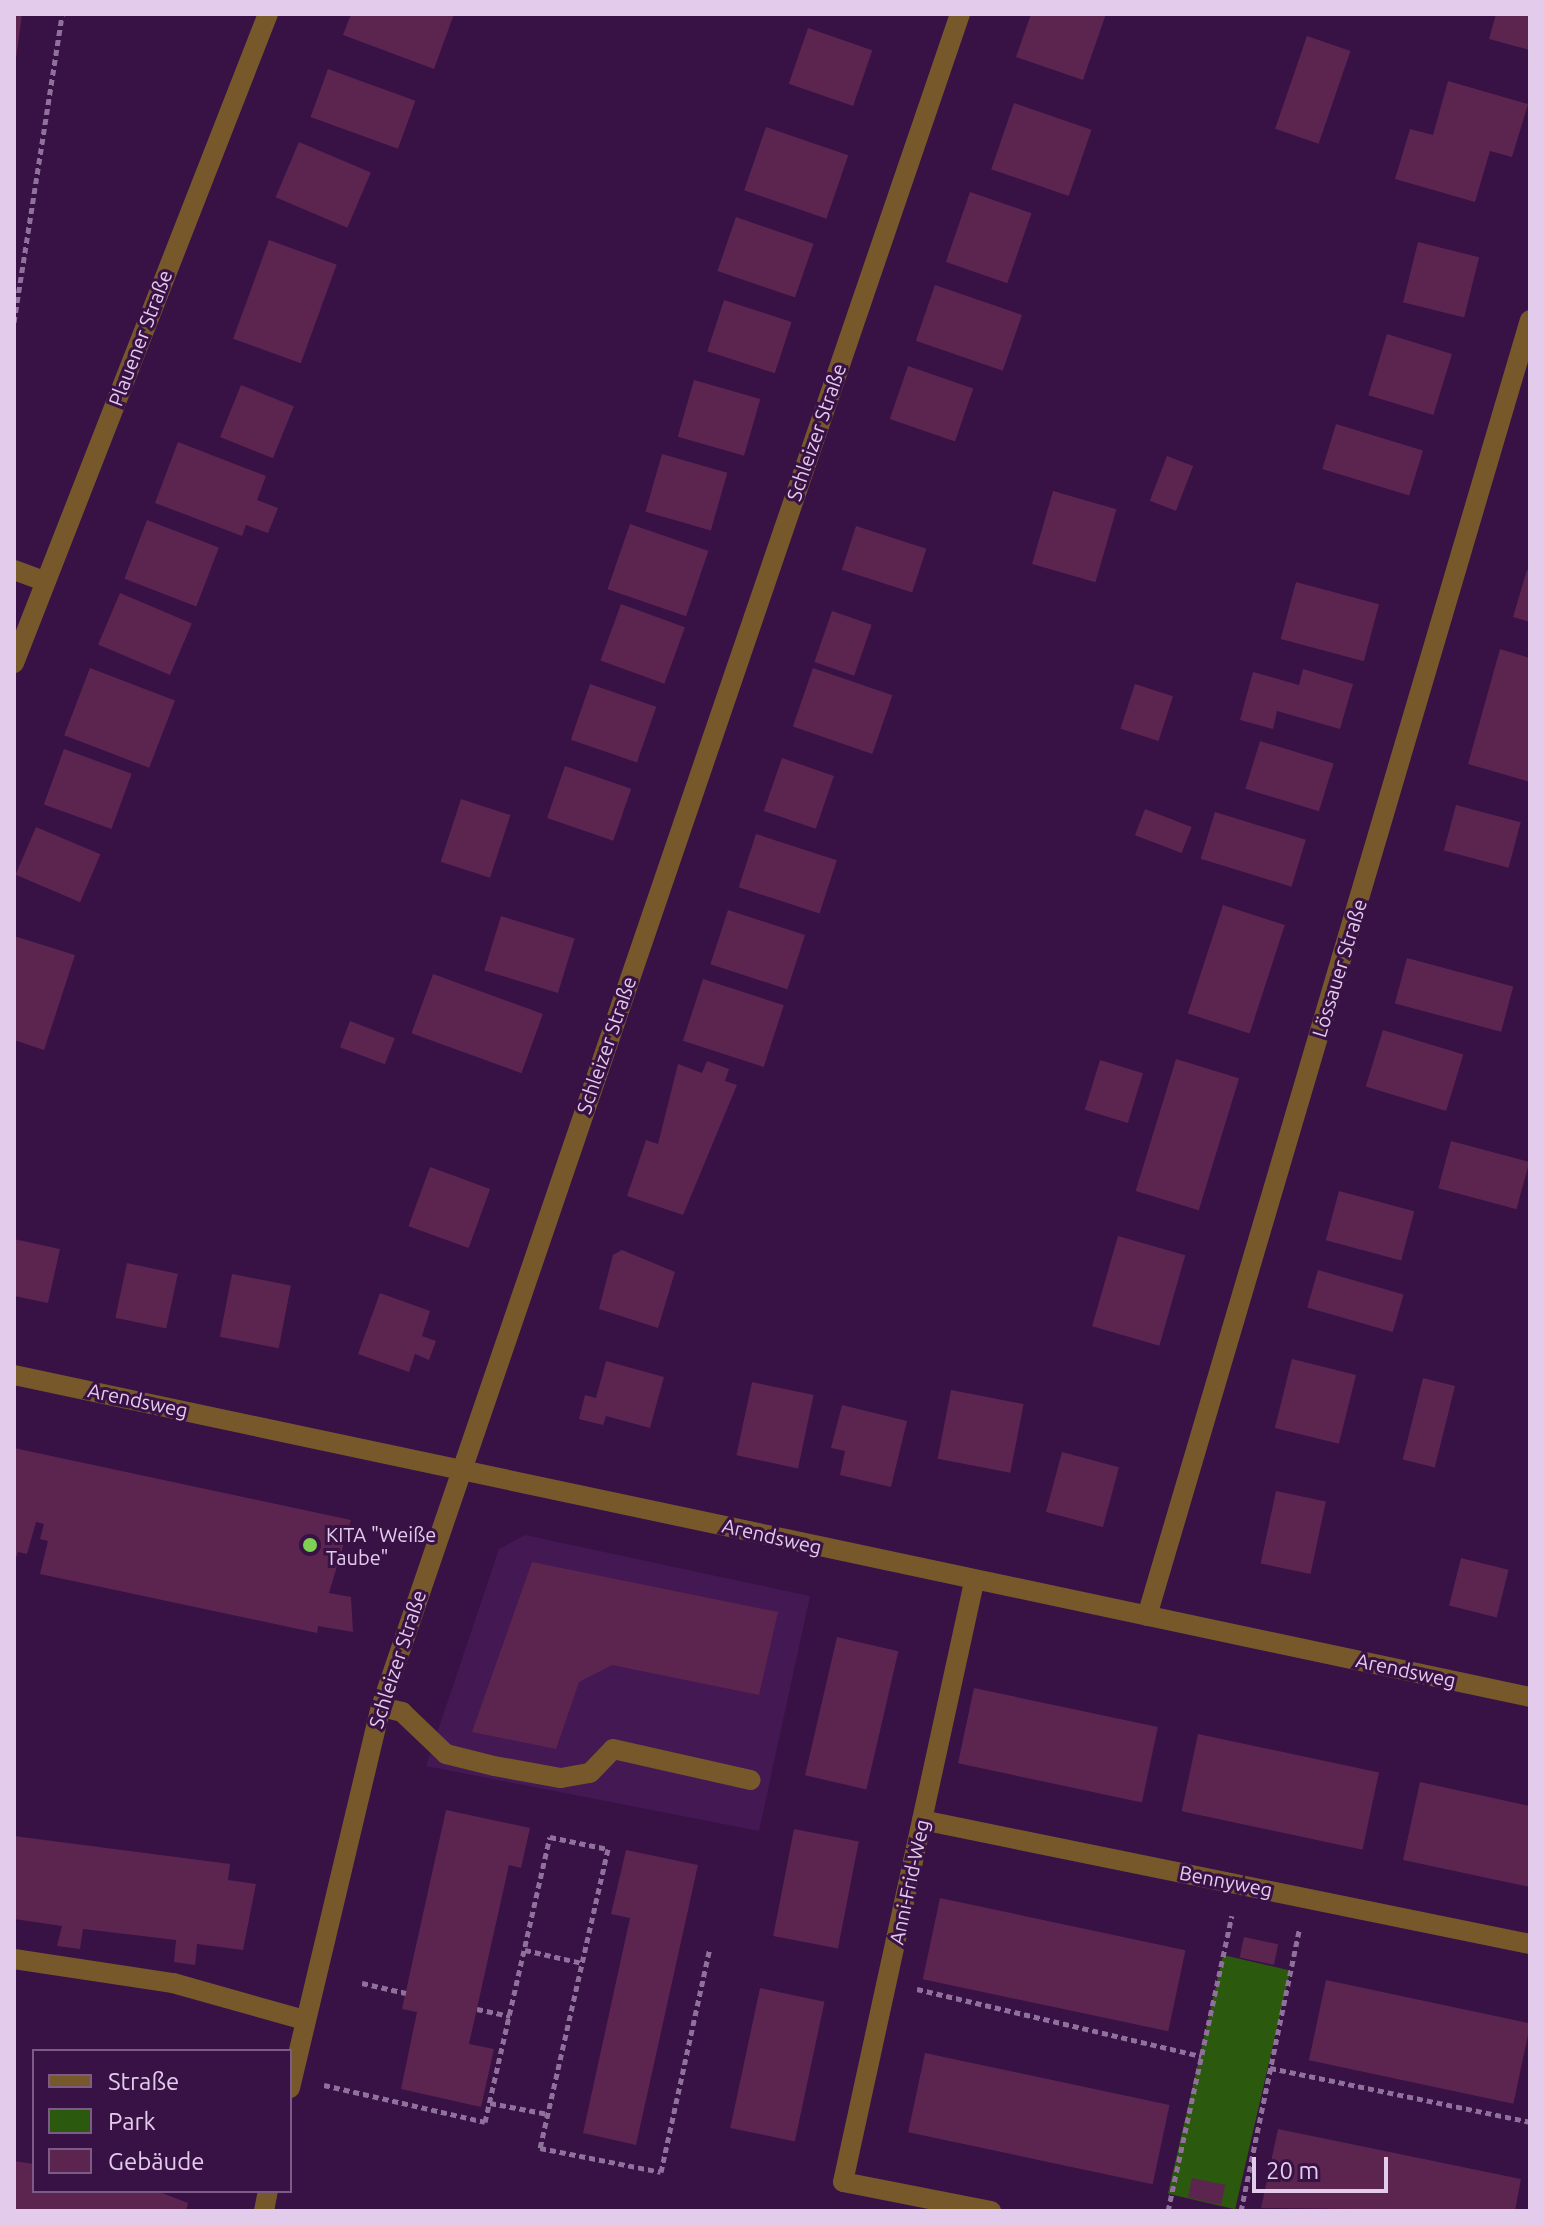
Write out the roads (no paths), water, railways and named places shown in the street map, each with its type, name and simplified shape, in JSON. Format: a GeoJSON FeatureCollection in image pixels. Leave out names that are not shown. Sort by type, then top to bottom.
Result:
{"type":"FeatureCollection","features":[{"type":"Feature","properties":{"kind":"street","name":"Plauener Straße"},"geometry":{"type":"LineString","coordinates":[[14,663],[268,14]]}},
{"type":"Feature","properties":{"kind":"street","name":"Schleizer Straße"},"geometry":{"type":"LineString","coordinates":[[292,2078],[381,1707],[960,14]]}},
{"type":"Feature","properties":{"kind":"street","name":"Lössauer Straße"},"geometry":{"type":"LineString","coordinates":[[1147,1616],[1530,320]]}},
{"type":"Feature","properties":{"kind":"street"},"geometry":{"type":"LineString","coordinates":[[14,570],[45,581]]}},
{"type":"Feature","properties":{"kind":"street","name":"Arendsweg"},"geometry":{"type":"LineString","coordinates":[[14,1375],[461,1466],[974,1582],[1530,1697]]}},
{"type":"Feature","properties":{"kind":"street","name":"Anni-Frid-Weg"},"geometry":{"type":"LineString","coordinates":[[974,1582],[843,2182],[991,2211]]}},
{"type":"Feature","properties":{"kind":"street"},"geometry":{"type":"LineString","coordinates":[[381,1707],[402,1712],[446,1754],[494,1766],[561,1778],[590,1773],[613,1749],[751,1780]]}},
{"type":"Feature","properties":{"kind":"street","name":"Bennyweg"},"geometry":{"type":"LineString","coordinates":[[922,1820],[1530,1944]]}},
{"type":"Feature","properties":{"kind":"street"},"geometry":{"type":"LineString","coordinates":[[14,1959],[173,1983],[305,2020]]}},
{"type":"Feature","properties":{"kind":"place","name":"KITA \"Weiße Taube\""},"geometry":{"type":"Point","coordinates":[310,1545]}}]}
